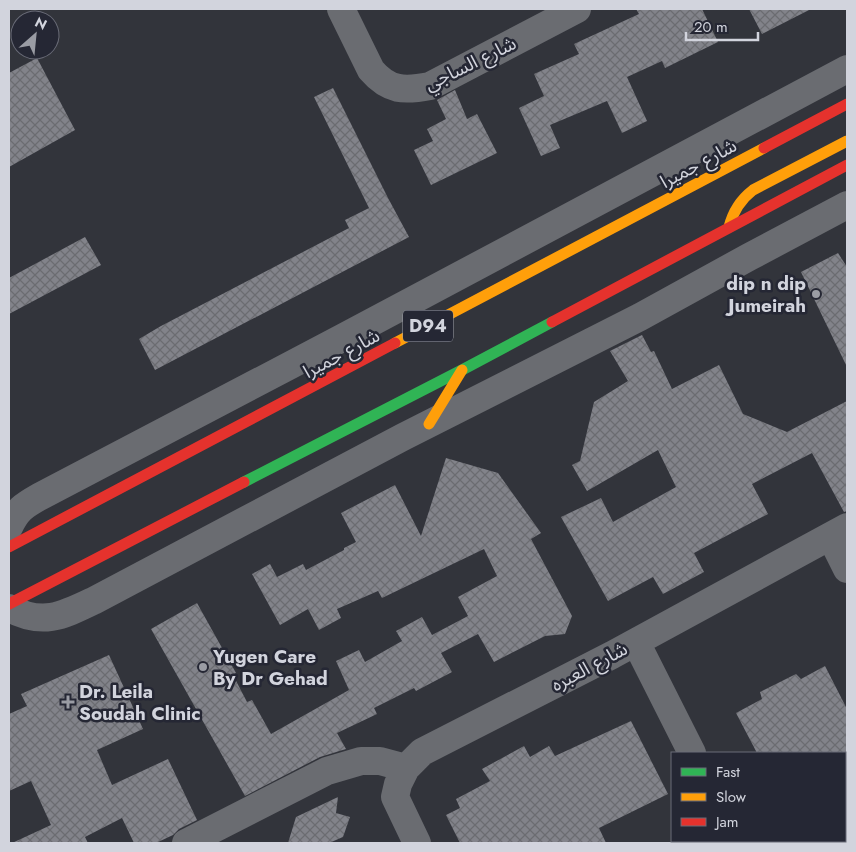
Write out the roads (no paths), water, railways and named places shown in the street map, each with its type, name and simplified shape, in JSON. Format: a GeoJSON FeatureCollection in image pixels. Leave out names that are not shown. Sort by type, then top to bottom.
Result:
{"type":"FeatureCollection","features":[{"type":"Feature","properties":{"kind":"main road","name":"شارع جميرا"},"geometry":{"type":"LineString","coordinates":[[9,547],[847,104]]}},
{"type":"Feature","properties":{"kind":"main road"},"geometry":{"type":"LineString","coordinates":[[729,227],[730,218],[745,195],[847,141]]}},
{"type":"Feature","properties":{"kind":"main road"},"geometry":{"type":"LineString","coordinates":[[9,606],[462,370],[847,165]]}},
{"type":"Feature","properties":{"kind":"main road"},"geometry":{"type":"LineString","coordinates":[[429,424],[462,370]]}},
{"type":"Feature","properties":{"kind":"street","name":"شارع الساجي"},"geometry":{"type":"LineString","coordinates":[[342,9],[371,70],[394,88],[412,90],[430,86],[577,9]]}},
{"type":"Feature","properties":{"kind":"street"},"geometry":{"type":"LineString","coordinates":[[9,527],[14,516],[23,506],[39,497],[335,342],[847,69]]}},
{"type":"Feature","properties":{"kind":"street"},"geometry":{"type":"LineString","coordinates":[[9,606],[19,613],[32,617],[47,618],[61,615],[93,601],[429,424],[640,317],[847,205]]}},
{"type":"Feature","properties":{"kind":"street"},"geometry":{"type":"LineString","coordinates":[[839,532],[847,569]]}},
{"type":"Feature","properties":{"kind":"street","name":"شارع العبره"},"geometry":{"type":"LineString","coordinates":[[417,843],[395,797],[398,784],[406,768],[422,752],[612,655],[839,532]]}},
{"type":"Feature","properties":{"kind":"street"},"geometry":{"type":"LineString","coordinates":[[636,642],[691,752]]}},
{"type":"Feature","properties":{"kind":"street"},"geometry":{"type":"LineString","coordinates":[[186,843],[327,771],[361,761],[380,761],[406,768]]}},
{"type":"Feature","properties":{"kind":"place","name":"dip n dip Jumeirah"},"geometry":{"type":"Point","coordinates":[816,294]}},
{"type":"Feature","properties":{"kind":"place","name":"Yugen Care By Dr Gehad"},"geometry":{"type":"Point","coordinates":[203,667]}},
{"type":"Feature","properties":{"kind":"place","name":"Dr. Leila Soudah Clinic"},"geometry":{"type":"Point","coordinates":[68,702]}}]}
